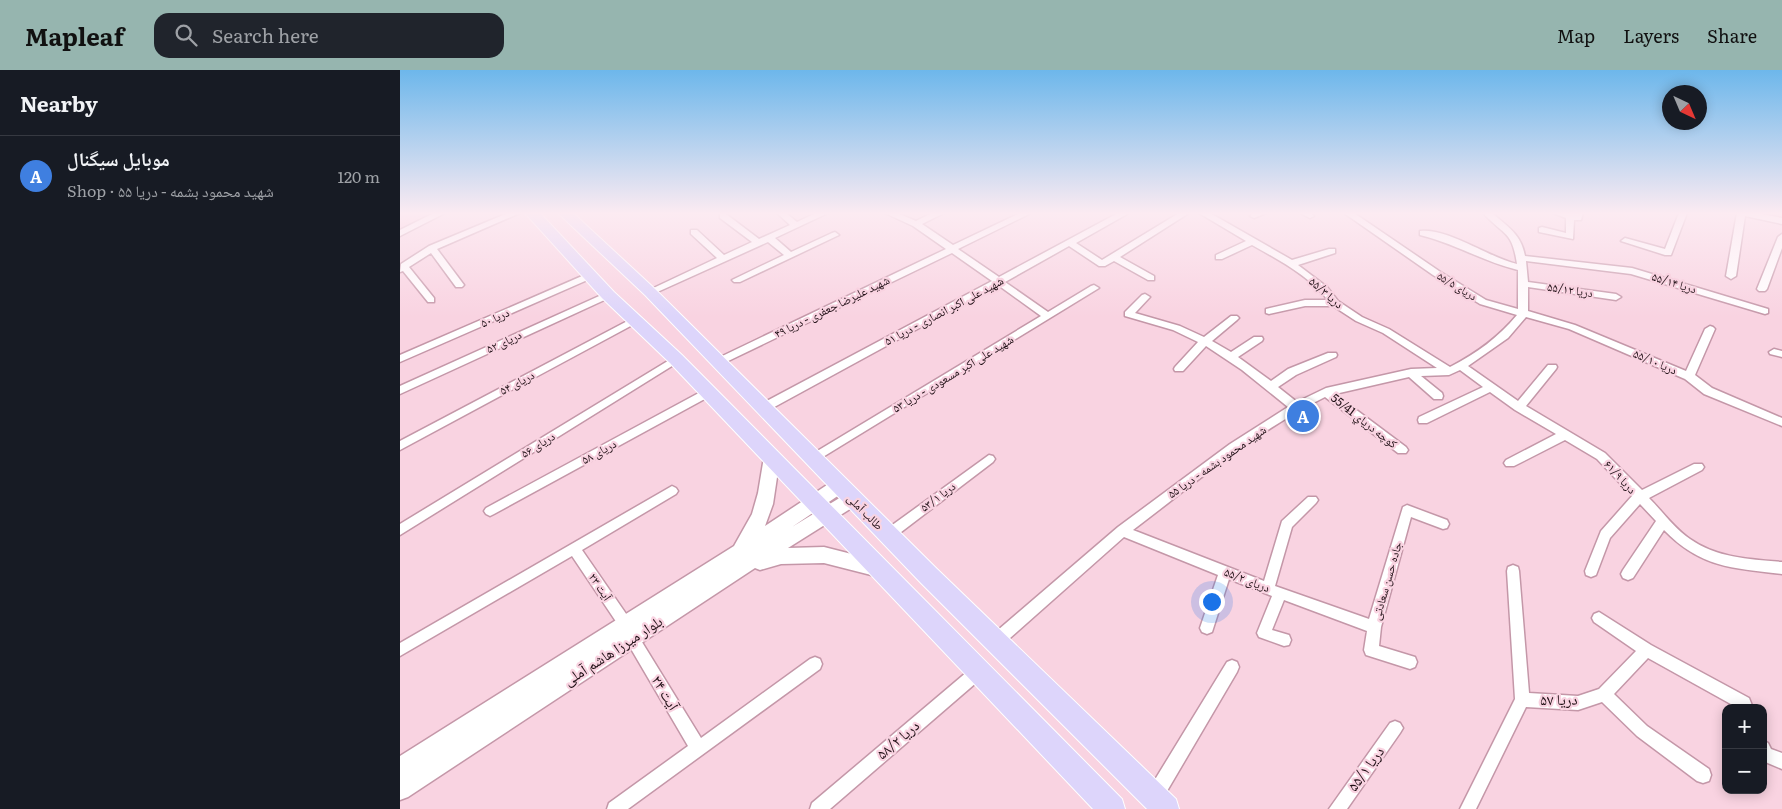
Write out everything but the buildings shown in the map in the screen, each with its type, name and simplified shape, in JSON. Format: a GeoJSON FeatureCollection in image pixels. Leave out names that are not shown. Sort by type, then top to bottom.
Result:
{"type":"FeatureCollection","features":[{"type":"Feature","properties":{"kind":"main road"},"geometry":{"type":"LineString","coordinates":[[563,247],[589,276],[676,359],[772,457],[1112,809]]}},
{"type":"Feature","properties":{"kind":"main road","name":"طالب آملی"},"geometry":{"type":"LineString","coordinates":[[602,247],[690,331],[888,535],[1160,803]]}},
{"type":"Feature","properties":{"kind":"main road"},"geometry":{"type":"LineString","coordinates":[[621,308],[636,312],[647,305],[644,286]]}},
{"type":"Feature","properties":{"kind":"main road"},"geometry":{"type":"LineString","coordinates":[[676,359],[656,333],[656,327],[661,322],[670,321],[690,331]]}},
{"type":"Feature","properties":{"kind":"main road"},"geometry":{"type":"LineString","coordinates":[[740,560],[755,531],[767,498],[772,457]]}},
{"type":"Feature","properties":{"kind":"main road","name":"بلوار میرزا هاشم آملی"},"geometry":{"type":"LineString","coordinates":[[400,789],[629,632],[846,492]]}},
{"type":"Feature","properties":{"kind":"main road"},"geometry":{"type":"LineString","coordinates":[[740,560],[781,556],[824,555],[879,568]]}},
{"type":"Feature","properties":{"kind":"main road","name":"بلوار میرزا هاشم آملی"},"geometry":{"type":"LineString","coordinates":[[400,769],[629,632]]}},
{"type":"Feature","properties":{"kind":"street"},"geometry":{"type":"LineString","coordinates":[[711,247],[723,259]]}},
{"type":"Feature","properties":{"kind":"street"},"geometry":{"type":"LineString","coordinates":[[644,286],[723,259],[748,247]]}},
{"type":"Feature","properties":{"kind":"street"},"geometry":{"type":"LineString","coordinates":[[781,247],[790,255]]}},
{"type":"Feature","properties":{"kind":"street"},"geometry":{"type":"LineString","coordinates":[[737,280],[807,247]]}},
{"type":"Feature","properties":{"kind":"street","name":"شهید علیرضا جعفری - دریا ۴۹"},"geometry":{"type":"LineString","coordinates":[[718,362],[955,247]]}},
{"type":"Feature","properties":{"kind":"street","name":"شهید علی اکبر انصاری - دریا ۵۱"},"geometry":{"type":"LineString","coordinates":[[763,408],[1062,247]]}},
{"type":"Feature","properties":{"kind":"street"},"geometry":{"type":"LineString","coordinates":[[1077,247],[1102,264],[1129,247]]}},
{"type":"Feature","properties":{"kind":"street"},"geometry":{"type":"LineString","coordinates":[[1219,257],[1239,247]]}},
{"type":"Feature","properties":{"kind":"street","name":"دریا ۵۵/۳"},"geometry":{"type":"LineString","coordinates":[[1261,247],[1290,264],[1324,289],[1335,303],[1359,319],[1386,331],[1449,371]]}},
{"type":"Feature","properties":{"kind":"street","name":"دریای ۵۵/۵"},"geometry":{"type":"LineString","coordinates":[[1400,247],[1472,296],[1493,306],[1523,314]]}},
{"type":"Feature","properties":{"kind":"street","name":"دریا ۵۵/۱۴"},"geometry":{"type":"LineString","coordinates":[[1465,247],[1482,256],[1522,263],[1632,270],[1764,310]]}},
{"type":"Feature","properties":{"kind":"street"},"geometry":{"type":"LineString","coordinates":[[1519,247],[1524,284],[1523,314]]}},
{"type":"Feature","properties":{"kind":"street"},"geometry":{"type":"LineString","coordinates":[[1648,247],[1668,253],[1670,247]]}},
{"type":"Feature","properties":{"kind":"street"},"geometry":{"type":"LineString","coordinates":[[1731,276],[1736,247]]}},
{"type":"Feature","properties":{"kind":"street"},"geometry":{"type":"LineString","coordinates":[[1762,289],[1778,247]]}},
{"type":"Feature","properties":{"kind":"street"},"geometry":{"type":"LineString","coordinates":[[431,300],[402,268],[432,248],[459,285]]}},
{"type":"Feature","properties":{"kind":"street"},"geometry":{"type":"LineString","coordinates":[[952,249],[1048,316]]}},
{"type":"Feature","properties":{"kind":"street"},"geometry":{"type":"LineString","coordinates":[[1290,264],[1332,251]]}},
{"type":"Feature","properties":{"kind":"street"},"geometry":{"type":"LineString","coordinates":[[1114,257],[1152,278]]}},
{"type":"Feature","properties":{"kind":"street","name":"دریا ۵۰"},"geometry":{"type":"LineString","coordinates":[[400,359],[589,276]]}},
{"type":"Feature","properties":{"kind":"street","name":"دریا ۵۵/۱۲"},"geometry":{"type":"LineString","coordinates":[[1524,284],[1616,297]]}},
{"type":"Feature","properties":{"kind":"street","name":"شهید علی اکبر مسعودی - دریا ۵۳"},"geometry":{"type":"LineString","coordinates":[[813,459],[1094,288]]}},
{"type":"Feature","properties":{"kind":"street"},"geometry":{"type":"LineString","coordinates":[[1145,297],[1128,314],[1190,333],[1205,341],[1271,386],[1296,407]]}},
{"type":"Feature","properties":{"kind":"street"},"geometry":{"type":"LineString","coordinates":[[1269,312],[1305,303],[1335,303]]}},
{"type":"Feature","properties":{"kind":"street","name":"دریای ۵۲"},"geometry":{"type":"LineString","coordinates":[[400,390],[621,308]]}},
{"type":"Feature","properties":{"kind":"street","name":"دریای ۵۴"},"geometry":{"type":"LineString","coordinates":[[400,446],[621,308]]}},
{"type":"Feature","properties":{"kind":"street","name":"شهید محمود بشمه - دریا ۵۵"},"geometry":{"type":"LineString","coordinates":[[996,641],[1122,531],[1234,447],[1296,407],[1326,392],[1411,373],[1449,371],[1461,366],[1505,336],[1523,314]]}},
{"type":"Feature","properties":{"kind":"street","name":"دریا ۵۵/۱۰"},"geometry":{"type":"LineString","coordinates":[[1523,314],[1572,327],[1689,376],[1708,390],[1782,422]]}},
{"type":"Feature","properties":{"kind":"street"},"geometry":{"type":"LineString","coordinates":[[1179,369],[1205,341],[1234,318]]}},
{"type":"Feature","properties":{"kind":"street"},"geometry":{"type":"LineString","coordinates":[[1689,376],[1710,329]]}},
{"type":"Feature","properties":{"kind":"street"},"geometry":{"type":"LineString","coordinates":[[1231,357],[1258,339]]}},
{"type":"Feature","properties":{"kind":"street"},"geometry":{"type":"LineString","coordinates":[[1271,386],[1292,372],[1332,355]]}},
{"type":"Feature","properties":{"kind":"street","name":"دریای ۵۶"},"geometry":{"type":"LineString","coordinates":[[400,530],[676,359]]}},
{"type":"Feature","properties":{"kind":"street","name":"دریا ۶۱/۹"},"geometry":{"type":"LineString","coordinates":[[1461,366],[1518,407],[1601,456],[1638,497],[1684,542],[1707,555],[1732,562],[1782,568]]}},
{"type":"Feature","properties":{"kind":"street"},"geometry":{"type":"LineString","coordinates":[[1518,407],[1552,367]]}},
{"type":"Feature","properties":{"kind":"street"},"geometry":{"type":"LineString","coordinates":[[1411,373],[1438,396]]}},
{"type":"Feature","properties":{"kind":"street"},"geometry":{"type":"LineString","coordinates":[[1423,420],[1491,387]]}},
{"type":"Feature","properties":{"kind":"street","name":"دریای ۵۸"},"geometry":{"type":"LineString","coordinates":[[490,511],[708,392]]}},
{"type":"Feature","properties":{"kind":"street","name":"كوچه درياي 55/41"},"geometry":{"type":"LineString","coordinates":[[1326,392],[1402,450]]}},
{"type":"Feature","properties":{"kind":"street"},"geometry":{"type":"LineString","coordinates":[[1510,463],[1566,434]]}},
{"type":"Feature","properties":{"kind":"street","name":"دریا ۵۳/۱"},"geometry":{"type":"LineString","coordinates":[[888,535],[989,459]]}},
{"type":"Feature","properties":{"kind":"street"},"geometry":{"type":"LineString","coordinates":[[1591,571],[1605,535],[1638,497],[1698,467]]}},
{"type":"Feature","properties":{"kind":"street"},"geometry":{"type":"LineString","coordinates":[[400,650],[672,491]]}},
{"type":"Feature","properties":{"kind":"street"},"geometry":{"type":"LineString","coordinates":[[1284,640],[1264,633],[1286,525],[1312,500]]}},
{"type":"Feature","properties":{"kind":"street","name":"جاده حسن سعادتی"},"geometry":{"type":"LineString","coordinates":[[1410,662],[1371,650],[1374,627],[1408,510],[1443,524]]}},
{"type":"Feature","properties":{"kind":"street"},"geometry":{"type":"LineString","coordinates":[[1628,574],[1663,521]]}},
{"type":"Feature","properties":{"kind":"street","name":"دریای ۵۵/۲"},"geometry":{"type":"LineString","coordinates":[[1122,531],[1274,591],[1374,627]]}},
{"type":"Feature","properties":{"kind":"street","name":"آیت ۲۳"},"geometry":{"type":"LineString","coordinates":[[574,548],[629,632]]}},
{"type":"Feature","properties":{"kind":"street"},"geometry":{"type":"LineString","coordinates":[[1512,571],[1522,700]]}},
{"type":"Feature","properties":{"kind":"street"},"geometry":{"type":"LineString","coordinates":[[1207,628],[1225,572]]}},
{"type":"Feature","properties":{"kind":"street"},"geometry":{"type":"LineString","coordinates":[[1599,618],[1646,650],[1741,704]]}},
{"type":"Feature","properties":{"kind":"street","name":"آیت ۲۴"},"geometry":{"type":"LineString","coordinates":[[629,632],[698,748]]}},
{"type":"Feature","properties":{"kind":"street","name":"دریا ۵۷"},"geometry":{"type":"LineString","coordinates":[[1468,809],[1522,700],[1578,702],[1604,694],[1646,650]]}},
{"type":"Feature","properties":{"kind":"street"},"geometry":{"type":"LineString","coordinates":[[615,809],[815,664]]}},
{"type":"Feature","properties":{"kind":"street"},"geometry":{"type":"LineString","coordinates":[[1160,803],[1232,667]]}},
{"type":"Feature","properties":{"kind":"street","name":"دریا ۵۸/۲"},"geometry":{"type":"LineString","coordinates":[[818,809],[979,671]]}},
{"type":"Feature","properties":{"kind":"street"},"geometry":{"type":"LineString","coordinates":[[1604,694],[1642,731],[1704,775]]}},
{"type":"Feature","properties":{"kind":"street","name":"دریا ۵۵/۱"},"geometry":{"type":"LineString","coordinates":[[1338,809],[1395,728]]}},
{"type":"Feature","properties":{"kind":"street"},"geometry":{"type":"LineString","coordinates":[[1764,749],[1766,754],[1782,761]]}},
{"type":"Feature","properties":{"kind":"place","name":"موبایل سیگنال"},"geometry":{"type":"Point","coordinates":[1303,416]}}]}
